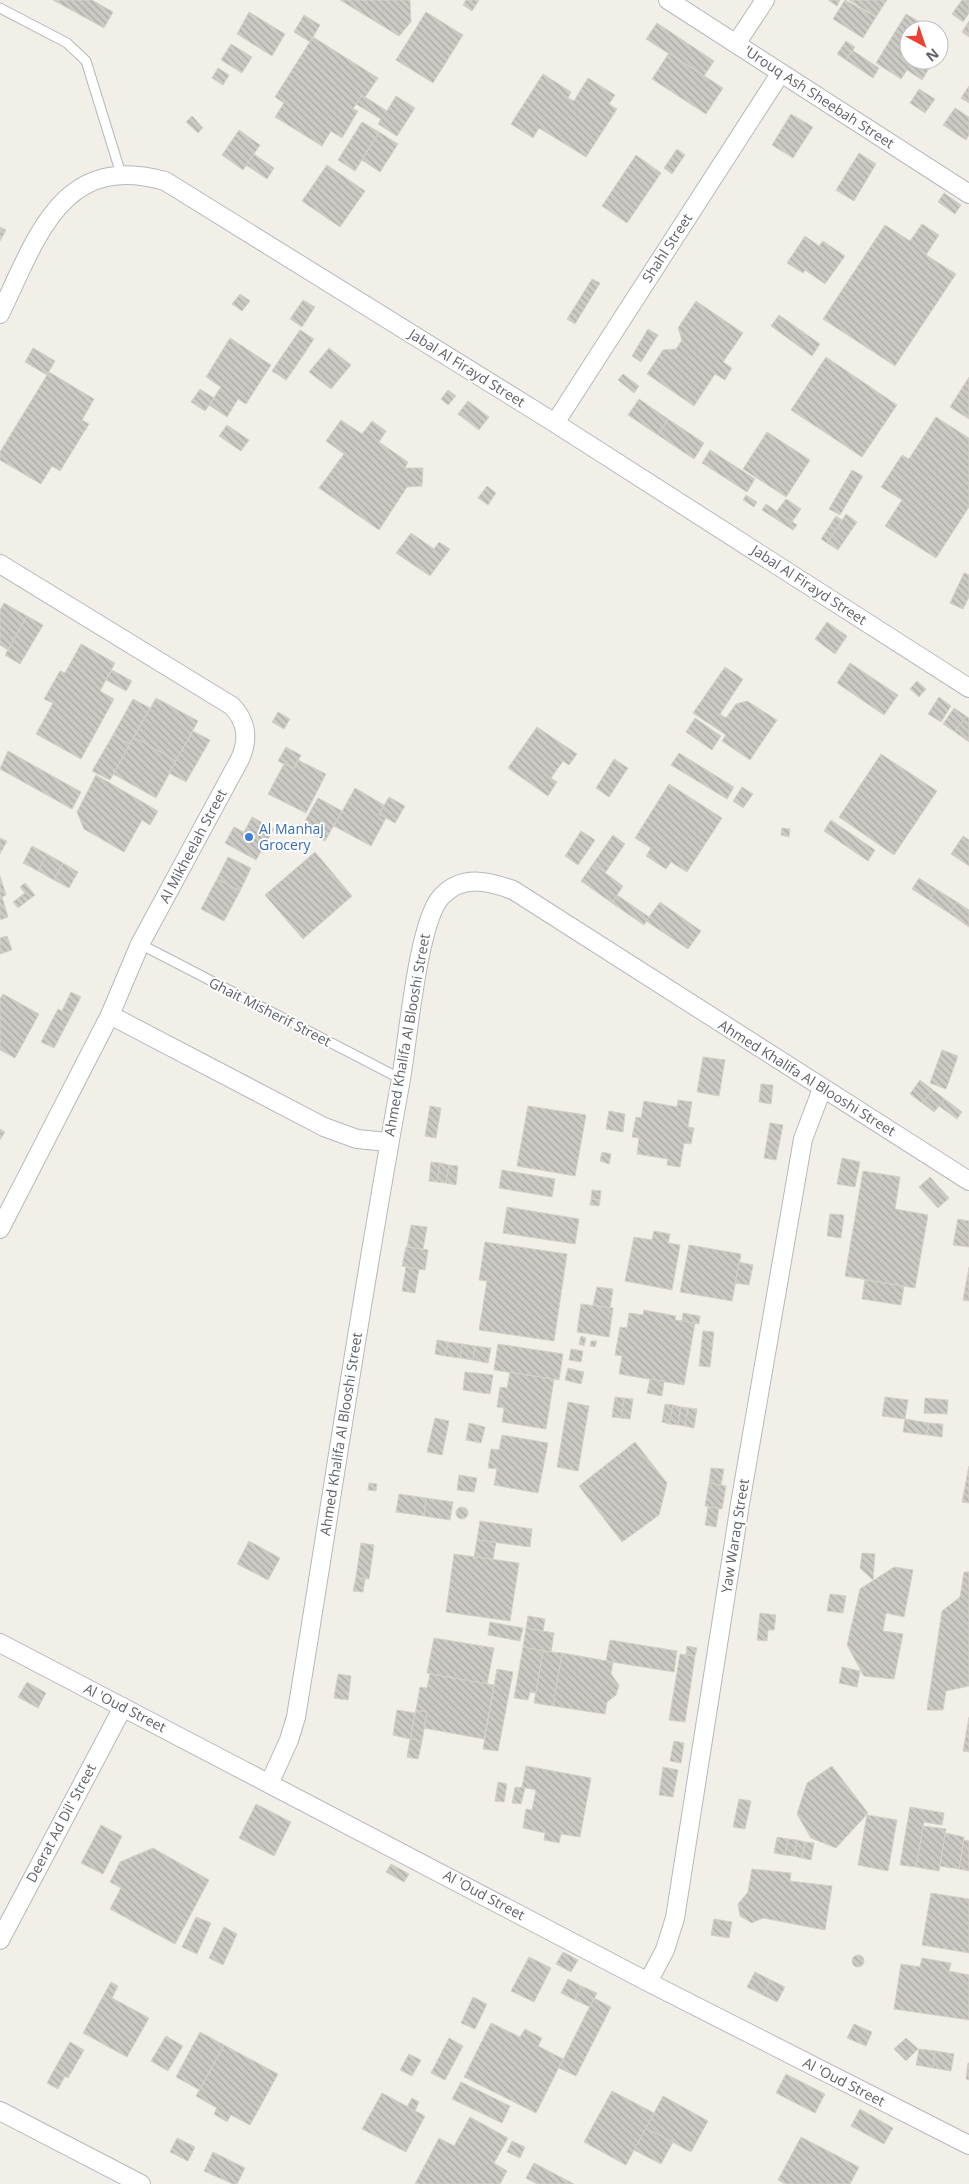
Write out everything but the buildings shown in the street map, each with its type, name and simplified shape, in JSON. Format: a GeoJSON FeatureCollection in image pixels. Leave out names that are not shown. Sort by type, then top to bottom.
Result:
{"type":"FeatureCollection","features":[{"type":"Feature","properties":{"kind":"street","name":"'Urouq Ash Sheebah Street"},"geometry":{"type":"LineString","coordinates":[[668,0],[780,74],[969,194]]}},
{"type":"Feature","properties":{"kind":"street"},"geometry":{"type":"LineString","coordinates":[[736,44],[765,0]]}},
{"type":"Feature","properties":{"kind":"street","name":"Shahl Street"},"geometry":{"type":"LineString","coordinates":[[555,423],[780,74]]}},
{"type":"Feature","properties":{"kind":"street","name":"Jabal Al Firayd Street"},"geometry":{"type":"LineString","coordinates":[[0,314],[40,233],[56,208],[74,191],[100,179],[121,174],[147,176],[165,181],[555,423],[969,688]]}},
{"type":"Feature","properties":{"kind":"street","name":"Al Mikheelah Street"},"geometry":{"type":"LineString","coordinates":[[0,564],[222,700],[239,714],[244,725],[246,742],[240,759],[140,944],[110,1015],[0,1229]]}},
{"type":"Feature","properties":{"kind":"street","name":"Ahmed Khalifa Al Blooshi Street"},"geometry":{"type":"LineString","coordinates":[[270,1782],[289,1740],[296,1717],[388,1142],[401,1079],[421,951],[431,912],[442,896],[463,883],[485,880],[513,890],[822,1089],[969,1181]]}},
{"type":"Feature","properties":{"kind":"street"},"geometry":{"type":"LineString","coordinates":[[110,1015],[324,1127],[357,1139],[388,1142]]}},
{"type":"Feature","properties":{"kind":"street","name":"Yaw Waraq Street"},"geometry":{"type":"LineString","coordinates":[[648,1982],[668,1942],[675,1918],[740,1504],[803,1139],[822,1089]]}},
{"type":"Feature","properties":{"kind":"street","name":"Al 'Oud Street"},"geometry":{"type":"LineString","coordinates":[[0,1643],[270,1782],[648,1982],[969,2145]]}},
{"type":"Feature","properties":{"kind":"street","name":"Deerat Ad Dil' Street"},"geometry":{"type":"LineString","coordinates":[[0,1940],[123,1707]]}},
{"type":"Feature","properties":{"kind":"street"},"geometry":{"type":"LineString","coordinates":[[0,2111],[141,2184]]}},
{"type":"Feature","properties":{"kind":"lane"},"geometry":{"type":"LineString","coordinates":[[0,8],[67,43],[86,61],[121,174]]}},
{"type":"Feature","properties":{"kind":"lane","name":"Ghait Misherif Street"},"geometry":{"type":"LineString","coordinates":[[140,944],[401,1079]]}},
{"type":"Feature","properties":{"kind":"place","name":"Al Manhaj Grocery"},"geometry":{"type":"Point","coordinates":[249,837]}}]}
